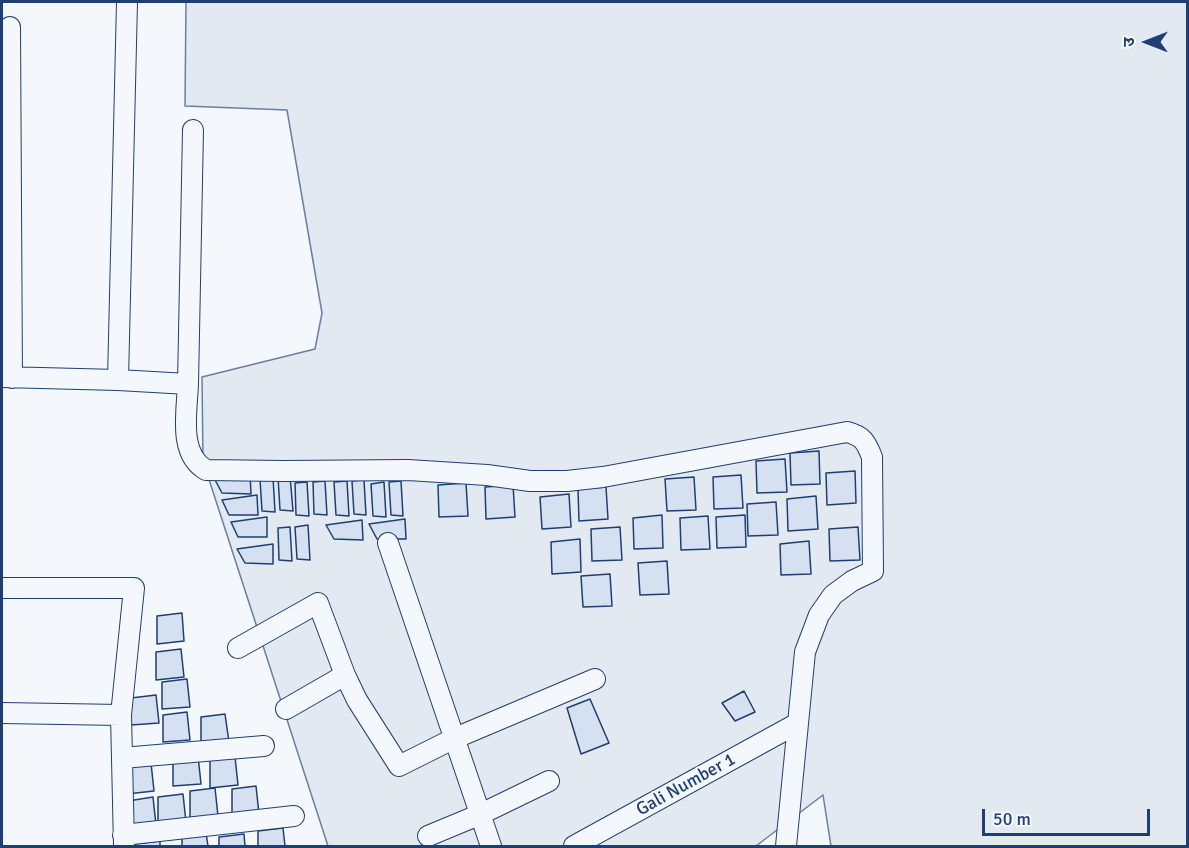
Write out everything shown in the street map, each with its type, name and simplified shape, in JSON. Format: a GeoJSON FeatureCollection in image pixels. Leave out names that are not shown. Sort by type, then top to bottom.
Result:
{"type":"FeatureCollection","features":[{"type":"Feature","properties":{"kind":"street"},"geometry":{"type":"LineString","coordinates":[[118,380],[127,2]]}},
{"type":"Feature","properties":{"kind":"street"},"geometry":{"type":"LineString","coordinates":[[10,27],[7,378],[188,384]]}},
{"type":"Feature","properties":{"kind":"street"},"geometry":{"type":"LineString","coordinates":[[193,130],[186,435],[189,451],[197,465],[206,470],[408,470],[487,475],[530,481],[567,481],[603,477],[847,432],[859,435],[866,442],[872,457],[873,571],[852,581],[833,595],[819,615],[805,652],[786,846]]}},
{"type":"Feature","properties":{"kind":"street"},"geometry":{"type":"LineString","coordinates":[[388,543],[491,846]]}},
{"type":"Feature","properties":{"kind":"street"},"geometry":{"type":"LineString","coordinates":[[2,588],[134,588],[121,715],[124,841],[294,816]]}},
{"type":"Feature","properties":{"kind":"street"},"geometry":{"type":"LineString","coordinates":[[238,648],[318,603],[345,675],[357,700],[399,766],[453,739],[595,679]]}},
{"type":"Feature","properties":{"kind":"street"},"geometry":{"type":"LineString","coordinates":[[286,709],[345,675]]}},
{"type":"Feature","properties":{"kind":"street"},"geometry":{"type":"LineString","coordinates":[[2,713],[121,715]]}},
{"type":"Feature","properties":{"kind":"street","name":"Gali Number 1"},"geometry":{"type":"LineString","coordinates":[[574,846],[798,723]]}},
{"type":"Feature","properties":{"kind":"street"},"geometry":{"type":"LineString","coordinates":[[122,758],[264,746]]}},
{"type":"Feature","properties":{"kind":"street"},"geometry":{"type":"LineString","coordinates":[[428,836],[549,782]]}},
{"type":"Feature","properties":{"kind":"shaded area"},"geometry":{"type":"Polygon","coordinates":[[[186,2],[1187,2],[1187,846],[831,846],[823,795],[756,846],[328,846],[203,461],[202,377],[315,349],[322,313],[287,110],[185,106],[186,2]]]}},
{"type":"Feature","properties":{"kind":"building"},"geometry":{"type":"Polygon","coordinates":[[[819,451],[820,484],[791,485],[790,453],[819,451]]]}},
{"type":"Feature","properties":{"kind":"building"},"geometry":{"type":"Polygon","coordinates":[[[785,459],[787,492],[757,493],[756,461],[785,459]]]}},
{"type":"Feature","properties":{"kind":"building"},"geometry":{"type":"Polygon","coordinates":[[[855,471],[856,503],[827,505],[826,473],[855,471]]]}},
{"type":"Feature","properties":{"kind":"building"},"geometry":{"type":"Polygon","coordinates":[[[250,473],[251,494],[222,493],[214,478],[250,473]]]}},
{"type":"Feature","properties":{"kind":"building"},"geometry":{"type":"Polygon","coordinates":[[[741,475],[743,508],[714,509],[713,477],[741,475]]]}},
{"type":"Feature","properties":{"kind":"building"},"geometry":{"type":"Polygon","coordinates":[[[290,476],[293,511],[280,510],[278,477],[290,476]]]}},
{"type":"Feature","properties":{"kind":"building"},"geometry":{"type":"Polygon","coordinates":[[[273,477],[275,512],[262,511],[260,479],[273,477]]]}},
{"type":"Feature","properties":{"kind":"building"},"geometry":{"type":"Polygon","coordinates":[[[694,477],[696,510],[667,511],[665,479],[694,477]]]}},
{"type":"Feature","properties":{"kind":"building"},"geometry":{"type":"Polygon","coordinates":[[[364,480],[366,515],[354,514],[352,481],[364,480]]]}},
{"type":"Feature","properties":{"kind":"building"},"geometry":{"type":"Polygon","coordinates":[[[325,481],[327,515],[314,514],[313,482],[325,481]]]}},
{"type":"Feature","properties":{"kind":"building"},"geometry":{"type":"Polygon","coordinates":[[[347,481],[349,516],[336,515],[334,482],[347,481]]]}},
{"type":"Feature","properties":{"kind":"building"},"geometry":{"type":"Polygon","coordinates":[[[401,481],[403,516],[391,515],[389,482],[401,481]]]}},
{"type":"Feature","properties":{"kind":"building"},"geometry":{"type":"Polygon","coordinates":[[[307,482],[309,516],[296,515],[295,483],[307,482]]]}},
{"type":"Feature","properties":{"kind":"building"},"geometry":{"type":"Polygon","coordinates":[[[384,482],[386,517],[373,516],[371,484],[384,482]]]}},
{"type":"Feature","properties":{"kind":"building"},"geometry":{"type":"Polygon","coordinates":[[[466,483],[468,516],[439,517],[438,485],[466,483]]]}},
{"type":"Feature","properties":{"kind":"building"},"geometry":{"type":"Polygon","coordinates":[[[513,485],[515,517],[486,519],[485,487],[513,485]]]}},
{"type":"Feature","properties":{"kind":"building"},"geometry":{"type":"Polygon","coordinates":[[[606,487],[608,519],[579,521],[578,489],[606,487]]]}},
{"type":"Feature","properties":{"kind":"building"},"geometry":{"type":"Polygon","coordinates":[[[569,494],[571,527],[542,529],[540,497],[569,494]]]}},
{"type":"Feature","properties":{"kind":"building"},"geometry":{"type":"Polygon","coordinates":[[[257,495],[258,515],[229,515],[222,500],[257,495]]]}},
{"type":"Feature","properties":{"kind":"building"},"geometry":{"type":"Polygon","coordinates":[[[816,496],[818,529],[788,531],[787,499],[816,496]]]}},
{"type":"Feature","properties":{"kind":"building"},"geometry":{"type":"Polygon","coordinates":[[[776,502],[778,535],[748,536],[747,504],[776,502]]]}},
{"type":"Feature","properties":{"kind":"building"},"geometry":{"type":"Polygon","coordinates":[[[662,515],[663,548],[634,549],[633,518],[662,515]]]}},
{"type":"Feature","properties":{"kind":"building"},"geometry":{"type":"Polygon","coordinates":[[[745,515],[746,547],[717,548],[716,517],[745,515]]]}},
{"type":"Feature","properties":{"kind":"building"},"geometry":{"type":"Polygon","coordinates":[[[708,516],[710,549],[681,550],[680,518],[708,516]]]}},
{"type":"Feature","properties":{"kind":"building"},"geometry":{"type":"Polygon","coordinates":[[[267,517],[267,537],[238,537],[231,522],[267,517]]]}},
{"type":"Feature","properties":{"kind":"building"},"geometry":{"type":"Polygon","coordinates":[[[405,519],[406,539],[377,539],[369,524],[405,519]]]}},
{"type":"Feature","properties":{"kind":"building"},"geometry":{"type":"Polygon","coordinates":[[[362,520],[363,540],[334,539],[326,525],[362,520]]]}},
{"type":"Feature","properties":{"kind":"building"},"geometry":{"type":"Polygon","coordinates":[[[308,525],[310,560],[297,559],[295,527],[308,525]]]}},
{"type":"Feature","properties":{"kind":"building"},"geometry":{"type":"Polygon","coordinates":[[[290,527],[292,561],[279,560],[278,528],[290,527]]]}},
{"type":"Feature","properties":{"kind":"building"},"geometry":{"type":"Polygon","coordinates":[[[620,527],[622,560],[592,561],[591,529],[620,527]]]}},
{"type":"Feature","properties":{"kind":"building"},"geometry":{"type":"Polygon","coordinates":[[[858,527],[860,560],[830,561],[829,529],[858,527]]]}},
{"type":"Feature","properties":{"kind":"building"},"geometry":{"type":"Polygon","coordinates":[[[580,539],[581,572],[552,574],[551,542],[580,539]]]}},
{"type":"Feature","properties":{"kind":"building"},"geometry":{"type":"Polygon","coordinates":[[[809,541],[811,574],[781,575],[780,544],[809,541]]]}},
{"type":"Feature","properties":{"kind":"building"},"geometry":{"type":"Polygon","coordinates":[[[273,544],[273,564],[245,563],[237,549],[273,544]]]}},
{"type":"Feature","properties":{"kind":"building"},"geometry":{"type":"Polygon","coordinates":[[[667,561],[669,594],[640,595],[638,563],[667,561]]]}},
{"type":"Feature","properties":{"kind":"building"},"geometry":{"type":"Polygon","coordinates":[[[610,574],[612,606],[583,607],[581,576],[610,574]]]}},
{"type":"Feature","properties":{"kind":"building"},"geometry":{"type":"Polygon","coordinates":[[[182,613],[184,641],[157,644],[157,616],[182,613]]]}},
{"type":"Feature","properties":{"kind":"building"},"geometry":{"type":"Polygon","coordinates":[[[181,649],[184,677],[156,680],[156,652],[181,649]]]}},
{"type":"Feature","properties":{"kind":"building"},"geometry":{"type":"Polygon","coordinates":[[[187,679],[190,707],[162,709],[162,682],[187,679]]]}},
{"type":"Feature","properties":{"kind":"building"},"geometry":{"type":"Polygon","coordinates":[[[744,691],[755,712],[735,721],[722,703],[744,691]]]}},
{"type":"Feature","properties":{"kind":"building"},"geometry":{"type":"Polygon","coordinates":[[[156,695],[159,723],[131,725],[131,698],[156,695]]]}},
{"type":"Feature","properties":{"kind":"building"},"geometry":{"type":"Polygon","coordinates":[[[590,699],[609,743],[581,754],[567,708],[590,699]]]}},
{"type":"Feature","properties":{"kind":"building"},"geometry":{"type":"Polygon","coordinates":[[[187,712],[190,740],[163,742],[163,715],[187,712]]]}},
{"type":"Feature","properties":{"kind":"building"},"geometry":{"type":"Polygon","coordinates":[[[225,714],[229,742],[201,744],[201,717],[225,714]]]}},
{"type":"Feature","properties":{"kind":"building"},"geometry":{"type":"Polygon","coordinates":[[[198,756],[201,784],[173,786],[173,759],[198,756]]]}},
{"type":"Feature","properties":{"kind":"building"},"geometry":{"type":"Polygon","coordinates":[[[235,757],[238,785],[210,788],[210,760],[235,757]]]}},
{"type":"Feature","properties":{"kind":"building"},"geometry":{"type":"Polygon","coordinates":[[[151,763],[154,791],[127,794],[127,766],[151,763]]]}},
{"type":"Feature","properties":{"kind":"building"},"geometry":{"type":"Polygon","coordinates":[[[256,786],[259,814],[232,817],[232,789],[256,786]]]}},
{"type":"Feature","properties":{"kind":"building"},"geometry":{"type":"Polygon","coordinates":[[[215,788],[218,816],[190,819],[190,791],[215,788]]]}},
{"type":"Feature","properties":{"kind":"building"},"geometry":{"type":"Polygon","coordinates":[[[183,794],[186,822],[158,825],[158,797],[183,794]]]}},
{"type":"Feature","properties":{"kind":"building"},"geometry":{"type":"Polygon","coordinates":[[[153,797],[156,825],[128,828],[128,801],[153,797]]]}},
{"type":"Feature","properties":{"kind":"building"},"geometry":{"type":"Polygon","coordinates":[[[283,828],[285,846],[258,846],[258,831],[283,828]]]}},
{"type":"Feature","properties":{"kind":"building"},"geometry":{"type":"Polygon","coordinates":[[[206,833],[208,846],[182,846],[182,836],[206,833]]]}},
{"type":"Feature","properties":{"kind":"building"},"geometry":{"type":"Polygon","coordinates":[[[244,834],[245,846],[219,846],[219,837],[244,834]]]}},
{"type":"Feature","properties":{"kind":"building"},"geometry":{"type":"Polygon","coordinates":[[[160,841],[160,846],[135,846],[135,844],[160,841]]]}}]}
